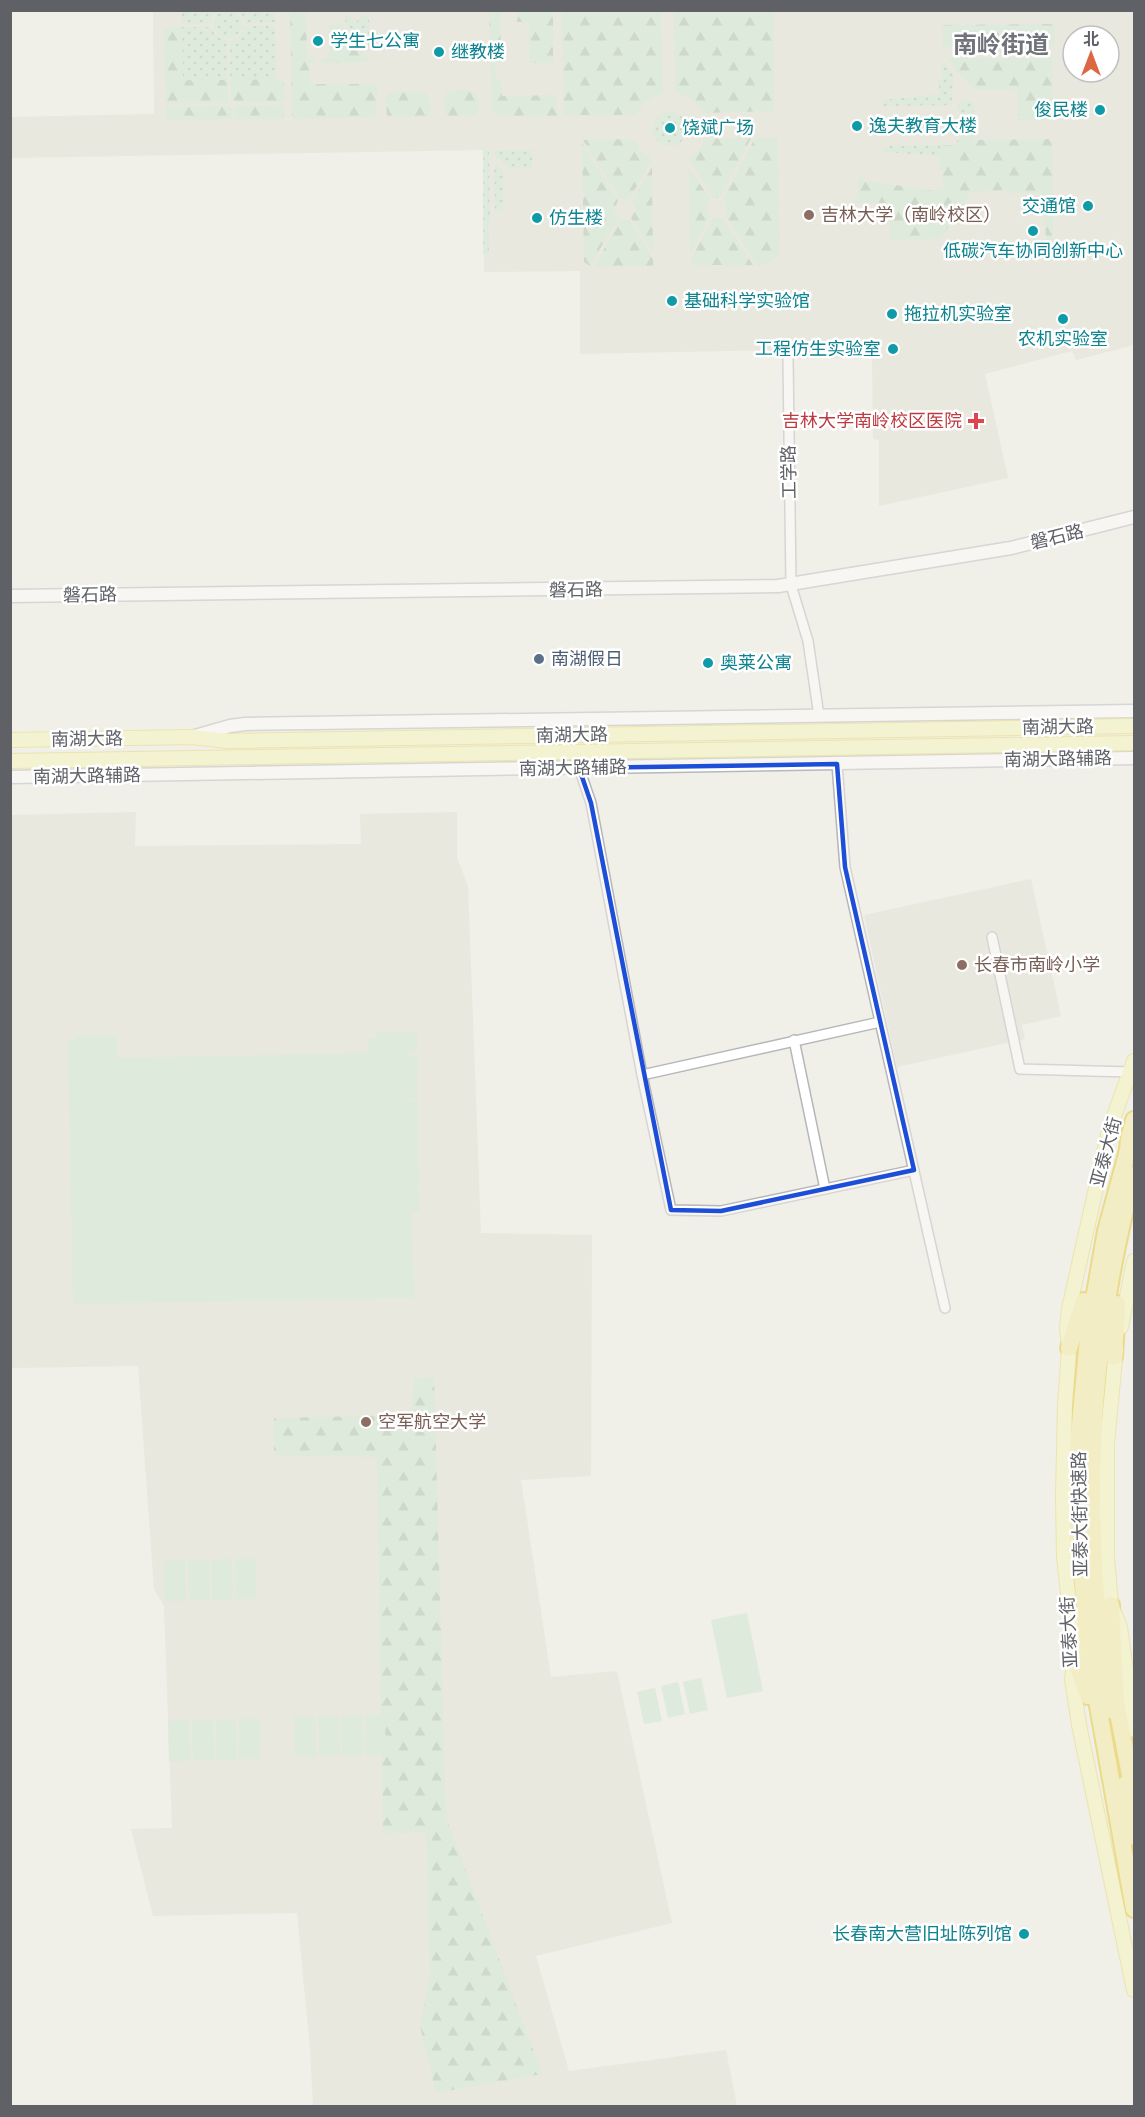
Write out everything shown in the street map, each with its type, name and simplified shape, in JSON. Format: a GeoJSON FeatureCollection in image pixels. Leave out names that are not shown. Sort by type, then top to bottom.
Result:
{"type":"FeatureCollection","features":[{"type":"Feature","properties":{"kind":"highway","name":"亚泰大街快速路"},"geometry":{"type":"LineString","coordinates":[[1134,1120],[1106,1231],[1089,1328],[1080,1416],[1078,1486],[1079,1549],[1089,1655],[1134,1909]]}},
{"type":"Feature","properties":{"kind":"highway"},"geometry":{"type":"LineString","coordinates":[[1070,1348],[1087,1289],[1121,1149],[1129,1139]]}},
{"type":"Feature","properties":{"kind":"highway","name":"亚泰大街快速路"},"geometry":{"type":"LineString","coordinates":[[1134,1175],[1113,1266],[1104,1321],[1095,1408],[1092,1511],[1096,1595],[1108,1706],[1134,1837]]}},
{"type":"Feature","properties":{"kind":"highway"},"geometry":{"type":"LineString","coordinates":[[1114,1357],[1119,1279],[1134,1204]]}},
{"type":"Feature","properties":{"kind":"highway"},"geometry":{"type":"LineString","coordinates":[[1111,1605],[1117,1710],[1134,1800]]}},
{"type":"Feature","properties":{"kind":"highway"},"geometry":{"type":"LineString","coordinates":[[1074,1657],[1088,1698],[1116,1848],[1124,1859]]}},
{"type":"Feature","properties":{"kind":"main road","name":"南湖大路"},"geometry":{"type":"LineString","coordinates":[[10,740],[192,737],[228,741],[1134,726]]}},
{"type":"Feature","properties":{"kind":"main road","name":"南湖大路"},"geometry":{"type":"LineString","coordinates":[[10,761],[1134,743]]}},
{"type":"Feature","properties":{"kind":"main road","name":"亚泰大街"},"geometry":{"type":"LineString","coordinates":[[1132,1067],[1109,1130],[1069,1310],[1067,1328],[1070,1348],[1065,1405],[1064,1537],[1066,1584],[1074,1657],[1072,1679],[1079,1725],[1134,1990]]}},
{"type":"Feature","properties":{"kind":"main road"},"geometry":{"type":"LineString","coordinates":[[1134,1261],[1114,1357],[1107,1444],[1106,1523],[1111,1605],[1120,1627],[1134,1730]]}},
{"type":"Feature","properties":{"kind":"street","name":"工学路"},"geometry":{"type":"LineString","coordinates":[[788,358],[791,585],[808,641],[819,716]]}},
{"type":"Feature","properties":{"kind":"street","name":"磐石路"},"geometry":{"type":"LineString","coordinates":[[10,596],[791,585],[1011,548],[1134,517]]}},
{"type":"Feature","properties":{"kind":"street"},"geometry":{"type":"LineString","coordinates":[[192,737],[244,724],[1134,711]]}},
{"type":"Feature","properties":{"kind":"street","name":"南湖大路辅路"},"geometry":{"type":"LineString","coordinates":[[10,777],[1134,758]]}},
{"type":"Feature","properties":{"kind":"street"},"geometry":{"type":"LineString","coordinates":[[837,764],[845,867],[945,1308]]}},
{"type":"Feature","properties":{"kind":"street"},"geometry":{"type":"LineString","coordinates":[[579,768],[591,803],[642,1075],[671,1210],[721,1211],[914,1170]]}},
{"type":"Feature","properties":{"kind":"street"},"geometry":{"type":"LineString","coordinates":[[992,938],[1020,1069],[1132,1067]]}},
{"type":"Feature","properties":{"kind":"street"},"geometry":{"type":"LineString","coordinates":[[642,1075],[880,1022]]}},
{"type":"Feature","properties":{"kind":"street"},"geometry":{"type":"LineString","coordinates":[[794,1040],[825,1189]]}},
{"type":"Feature","properties":{"kind":"highlighted area"},"geometry":{"type":"Polygon","coordinates":[[[837,764],[845,867],[914,1170],[721,1211],[671,1210],[591,803],[579,768],[837,764]]]}},
{"type":"Feature","properties":{"kind":"shaded area","name":"吉林大学（南岭校区）"},"geometry":{"type":"Polygon","coordinates":[[[153,11],[1134,11],[1134,345],[1076,360],[1072,351],[985,374],[1008,478],[879,506],[879,440],[873,439],[872,358],[799,359],[776,350],[580,354],[580,271],[484,272],[483,150],[11,158],[10,117],[154,114],[153,11]]]}},
{"type":"Feature","properties":{"kind":"shaded area","name":"空军航空大学"},"geometry":{"type":"Polygon","coordinates":[[[136,812],[135,846],[361,844],[360,814],[457,812],[457,858],[468,886],[481,1233],[592,1235],[591,1476],[521,1480],[551,1677],[617,1671],[672,1923],[536,1956],[569,2071],[726,2050],[737,2106],[313,2106],[297,1913],[153,1916],[131,1829],[172,1828],[164,1606],[154,1589],[138,1366],[11,1368],[10,815],[136,812]]]}},
{"type":"Feature","properties":{"kind":"shaded area","name":"长春市南岭小学"},"geometry":{"type":"Polygon","coordinates":[[[1031,879],[1061,1016],[1022,1025],[1025,1039],[897,1067],[864,915],[1031,879]]]}},
{"type":"Feature","properties":{"kind":"green space"},"geometry":{"type":"Polygon","coordinates":[[[182,10],[219,11],[213,16],[211,23],[182,24],[182,10]]]}},
{"type":"Feature","properties":{"kind":"green space"},"geometry":{"type":"Polygon","coordinates":[[[228,10],[238,14],[242,24],[238,34],[228,38],[218,34],[214,24],[218,14],[228,10]]]}},
{"type":"Feature","properties":{"kind":"green space"},"geometry":{"type":"Polygon","coordinates":[[[238,11],[275,11],[275,22],[245,23],[238,11]]]}},
{"type":"Feature","properties":{"kind":"green space"},"geometry":{"type":"Polygon","coordinates":[[[290,11],[306,11],[307,59],[314,59],[314,63],[309,63],[310,84],[377,84],[376,117],[292,119],[290,11]]]}},
{"type":"Feature","properties":{"kind":"green space"},"geometry":{"type":"Polygon","coordinates":[[[489,11],[500,11],[501,57],[495,58],[496,80],[501,81],[502,96],[557,95],[557,116],[500,116],[492,111],[489,11]]]}},
{"type":"Feature","properties":{"kind":"green space"},"geometry":{"type":"Polygon","coordinates":[[[517,11],[553,11],[553,63],[529,63],[529,22],[517,22],[517,11]]]}},
{"type":"Feature","properties":{"kind":"green space"},"geometry":{"type":"Polygon","coordinates":[[[562,11],[661,11],[663,93],[645,101],[636,115],[564,115],[562,11]]]}},
{"type":"Feature","properties":{"kind":"green space"},"geometry":{"type":"Polygon","coordinates":[[[674,11],[774,11],[774,111],[703,113],[691,100],[675,92],[674,11]]]}},
{"type":"Feature","properties":{"kind":"green space"},"geometry":{"type":"Polygon","coordinates":[[[345,16],[349,16],[356,22],[362,16],[369,16],[369,54],[345,21],[345,16]]]}},
{"type":"Feature","properties":{"kind":"green space"},"geometry":{"type":"Polygon","coordinates":[[[334,23],[341,23],[370,62],[322,63],[322,59],[329,59],[329,25],[334,25],[334,23]]]}},
{"type":"Feature","properties":{"kind":"green space"},"geometry":{"type":"Polygon","coordinates":[[[1054,24],[1054,44],[1051,46],[943,47],[942,25],[1054,24]]]}},
{"type":"Feature","properties":{"kind":"green space"},"geometry":{"type":"Polygon","coordinates":[[[245,26],[275,26],[276,79],[230,80],[230,41],[238,38],[245,26]]]}},
{"type":"Feature","properties":{"kind":"green space"},"geometry":{"type":"Polygon","coordinates":[[[164,27],[182,27],[183,80],[228,80],[228,103],[166,103],[164,27]]]}},
{"type":"Feature","properties":{"kind":"green space"},"geometry":{"type":"Polygon","coordinates":[[[182,27],[211,27],[215,35],[227,41],[228,80],[183,81],[182,27]]]}},
{"type":"Feature","properties":{"kind":"green space"},"geometry":{"type":"Polygon","coordinates":[[[947,58],[1051,58],[1053,119],[1018,121],[1018,89],[973,90],[947,58]]]}},
{"type":"Feature","properties":{"kind":"green space"},"geometry":{"type":"Polygon","coordinates":[[[942,62],[953,73],[952,105],[883,106],[883,100],[940,94],[938,80],[942,80],[942,62]]]}},
{"type":"Feature","properties":{"kind":"green space"},"geometry":{"type":"Polygon","coordinates":[[[276,79],[276,81],[284,81],[284,102],[238,102],[231,99],[230,80],[276,79]]]}},
{"type":"Feature","properties":{"kind":"green space"},"geometry":{"type":"Polygon","coordinates":[[[452,90],[469,90],[477,97],[476,116],[446,116],[444,99],[447,93],[452,90]]]}},
{"type":"Feature","properties":{"kind":"green space"},"geometry":{"type":"Polygon","coordinates":[[[422,91],[430,102],[428,117],[387,116],[386,98],[389,93],[422,91]]]}},
{"type":"Feature","properties":{"kind":"green space"},"geometry":{"type":"Polygon","coordinates":[[[960,101],[974,101],[975,140],[955,144],[965,127],[964,119],[957,108],[960,101]]]}},
{"type":"Feature","properties":{"kind":"green space"},"geometry":{"type":"Polygon","coordinates":[[[284,105],[284,119],[235,119],[235,109],[239,106],[284,105]]]}},
{"type":"Feature","properties":{"kind":"green space"},"geometry":{"type":"Polygon","coordinates":[[[229,106],[233,109],[233,119],[166,120],[166,107],[229,106]]]}},
{"type":"Feature","properties":{"kind":"green space","name":"饶斌广场"},"geometry":{"type":"Polygon","coordinates":[[[670,112],[682,117],[687,129],[682,141],[670,146],[658,141],[653,129],[658,117],[670,112]]]}},
{"type":"Feature","properties":{"kind":"green space"},"geometry":{"type":"Polygon","coordinates":[[[751,138],[720,198],[713,198],[689,159],[699,150],[705,139],[751,138]]]}},
{"type":"Feature","properties":{"kind":"green space"},"geometry":{"type":"Polygon","coordinates":[[[755,138],[778,138],[779,255],[765,264],[757,265],[725,215],[727,208],[723,199],[755,138]]]}},
{"type":"Feature","properties":{"kind":"green space"},"geometry":{"type":"Polygon","coordinates":[[[635,139],[640,150],[652,160],[629,199],[620,199],[583,140],[635,139]]]}},
{"type":"Feature","properties":{"kind":"green space"},"geometry":{"type":"Polygon","coordinates":[[[1050,139],[1053,142],[1053,243],[1046,243],[1041,193],[1007,193],[1006,190],[970,192],[966,200],[965,219],[950,225],[940,239],[884,240],[890,239],[890,208],[887,207],[887,203],[856,203],[859,176],[862,176],[862,180],[928,190],[936,191],[937,188],[943,188],[943,170],[939,170],[941,145],[953,145],[969,140],[1050,139]]]}},
{"type":"Feature","properties":{"kind":"green space"},"geometry":{"type":"Polygon","coordinates":[[[582,143],[618,201],[614,209],[618,218],[590,266],[584,262],[582,143]]]}},
{"type":"Feature","properties":{"kind":"green space"},"geometry":{"type":"Polygon","coordinates":[[[941,145],[941,156],[884,152],[884,146],[941,145]]]}},
{"type":"Feature","properties":{"kind":"green space"},"geometry":{"type":"Polygon","coordinates":[[[483,150],[489,150],[489,254],[483,254],[483,150]]]}},
{"type":"Feature","properties":{"kind":"green space"},"geometry":{"type":"Polygon","coordinates":[[[532,150],[532,168],[509,169],[492,151],[532,150]]]}},
{"type":"Feature","properties":{"kind":"green space"},"geometry":{"type":"Polygon","coordinates":[[[497,165],[503,172],[503,211],[495,211],[494,168],[497,165]]]}},
{"type":"Feature","properties":{"kind":"green space"},"geometry":{"type":"Polygon","coordinates":[[[652,167],[653,253],[631,218],[636,209],[632,201],[652,167]]]}},
{"type":"Feature","properties":{"kind":"green space"},"geometry":{"type":"Polygon","coordinates":[[[689,168],[710,199],[705,208],[710,217],[690,254],[689,168]]]}},
{"type":"Feature","properties":{"kind":"green space"},"geometry":{"type":"Polygon","coordinates":[[[713,218],[722,218],[753,265],[690,265],[713,218]]]}},
{"type":"Feature","properties":{"kind":"green space"},"geometry":{"type":"Polygon","coordinates":[[[621,219],[629,219],[653,258],[653,266],[594,267],[621,219]]]}},
{"type":"Feature","properties":{"kind":"green space"},"geometry":{"type":"Polygon","coordinates":[[[376,1032],[417,1032],[417,1053],[409,1053],[410,1056],[418,1056],[418,1077],[410,1077],[417,1078],[417,1099],[410,1099],[410,1101],[418,1101],[418,1123],[411,1124],[418,1124],[418,1166],[411,1167],[419,1168],[419,1189],[412,1190],[419,1191],[419,1212],[412,1212],[414,1298],[73,1304],[68,1040],[75,1040],[76,1036],[117,1036],[117,1058],[368,1053],[368,1038],[376,1038],[376,1032]]]}},
{"type":"Feature","properties":{"kind":"green space"},"geometry":{"type":"Polygon","coordinates":[[[434,1378],[446,1817],[542,2074],[436,2093],[420,2026],[430,1974],[426,1832],[383,1833],[377,1457],[274,1455],[274,1418],[412,1415],[414,1379],[434,1378]]]}},
{"type":"Feature","properties":{"kind":"green space"},"geometry":{"type":"Polygon","coordinates":[[[232,1559],[233,1599],[212,1600],[211,1560],[232,1559]]]}},
{"type":"Feature","properties":{"kind":"green space"},"geometry":{"type":"Polygon","coordinates":[[[235,1559],[256,1559],[256,1599],[235,1599],[235,1559]]]}},
{"type":"Feature","properties":{"kind":"green space"},"geometry":{"type":"Polygon","coordinates":[[[185,1560],[186,1601],[165,1601],[164,1561],[185,1560]]]}},
{"type":"Feature","properties":{"kind":"green space"},"geometry":{"type":"Polygon","coordinates":[[[188,1560],[209,1560],[210,1600],[189,1601],[188,1560]]]}},
{"type":"Feature","properties":{"kind":"green space"},"geometry":{"type":"Polygon","coordinates":[[[747,1613],[763,1691],[727,1698],[711,1620],[747,1613]]]}},
{"type":"Feature","properties":{"kind":"green space"},"geometry":{"type":"Polygon","coordinates":[[[701,1678],[708,1710],[690,1714],[683,1682],[701,1678]]]}},
{"type":"Feature","properties":{"kind":"green space"},"geometry":{"type":"Polygon","coordinates":[[[678,1682],[685,1714],[668,1718],[661,1686],[678,1682]]]}},
{"type":"Feature","properties":{"kind":"green space"},"geometry":{"type":"Polygon","coordinates":[[[655,1688],[662,1721],[644,1724],[637,1692],[655,1688]]]}},
{"type":"Feature","properties":{"kind":"green space"},"geometry":{"type":"Polygon","coordinates":[[[362,1715],[363,1756],[342,1756],[341,1716],[362,1715]]]}},
{"type":"Feature","properties":{"kind":"green space"},"geometry":{"type":"Polygon","coordinates":[[[365,1715],[385,1715],[386,1755],[365,1755],[365,1715]]]}},
{"type":"Feature","properties":{"kind":"green space"},"geometry":{"type":"Polygon","coordinates":[[[315,1716],[316,1757],[295,1757],[294,1717],[315,1716]]]}},
{"type":"Feature","properties":{"kind":"green space"},"geometry":{"type":"Polygon","coordinates":[[[318,1716],[339,1716],[340,1756],[319,1756],[318,1716]]]}},
{"type":"Feature","properties":{"kind":"green space"},"geometry":{"type":"Polygon","coordinates":[[[236,1719],[237,1760],[216,1760],[216,1720],[236,1719]]]}},
{"type":"Feature","properties":{"kind":"green space"},"geometry":{"type":"Polygon","coordinates":[[[239,1719],[260,1719],[260,1759],[239,1759],[239,1719]]]}},
{"type":"Feature","properties":{"kind":"green space"},"geometry":{"type":"Polygon","coordinates":[[[189,1720],[190,1761],[169,1761],[168,1721],[189,1720]]]}},
{"type":"Feature","properties":{"kind":"green space"},"geometry":{"type":"Polygon","coordinates":[[[192,1720],[213,1720],[214,1760],[193,1760],[192,1720]]]}},
{"type":"Feature","properties":{"kind":"place","name":"学生七公寓"},"geometry":{"type":"Point","coordinates":[318,41]}},
{"type":"Feature","properties":{"kind":"place","name":"继教楼"},"geometry":{"type":"Point","coordinates":[439,52]}},
{"type":"Feature","properties":{"kind":"place","name":"俊民楼"},"geometry":{"type":"Point","coordinates":[1100,110]}},
{"type":"Feature","properties":{"kind":"place","name":"逸夫教育大楼"},"geometry":{"type":"Point","coordinates":[857,126]}},
{"type":"Feature","properties":{"kind":"place","name":"饶斌广场"},"geometry":{"type":"Point","coordinates":[670,128]}},
{"type":"Feature","properties":{"kind":"place","name":"交通馆"},"geometry":{"type":"Point","coordinates":[1088,206]}},
{"type":"Feature","properties":{"kind":"place","name":"吉林大学（南岭校区）"},"geometry":{"type":"Point","coordinates":[809,215]}},
{"type":"Feature","properties":{"kind":"place","name":"仿生楼"},"geometry":{"type":"Point","coordinates":[537,218]}},
{"type":"Feature","properties":{"kind":"place","name":"低碳汽车协同创新中心"},"geometry":{"type":"Point","coordinates":[1033,231]}},
{"type":"Feature","properties":{"kind":"place","name":"基础科学实验馆"},"geometry":{"type":"Point","coordinates":[672,301]}},
{"type":"Feature","properties":{"kind":"place","name":"拖拉机实验室"},"geometry":{"type":"Point","coordinates":[892,314]}},
{"type":"Feature","properties":{"kind":"place","name":"农机实验室"},"geometry":{"type":"Point","coordinates":[1063,319]}},
{"type":"Feature","properties":{"kind":"place","name":"工程仿生实验室"},"geometry":{"type":"Point","coordinates":[893,349]}},
{"type":"Feature","properties":{"kind":"place","name":"吉林大学南岭校区医院"},"geometry":{"type":"Point","coordinates":[976,421]}},
{"type":"Feature","properties":{"kind":"place","name":"南湖假日"},"geometry":{"type":"Point","coordinates":[539,659]}},
{"type":"Feature","properties":{"kind":"place","name":"奥莱公寓"},"geometry":{"type":"Point","coordinates":[708,663]}},
{"type":"Feature","properties":{"kind":"place","name":"长春市南岭小学"},"geometry":{"type":"Point","coordinates":[962,965]}},
{"type":"Feature","properties":{"kind":"place","name":"空军航空大学"},"geometry":{"type":"Point","coordinates":[366,1422]}},
{"type":"Feature","properties":{"kind":"place","name":"长春南大营旧址陈列馆"},"geometry":{"type":"Point","coordinates":[1024,1934]}},
{"type":"Feature","properties":{"kind":"district","name":"南岭街道"},"geometry":{"type":"Point","coordinates":[1001,45]}}]}
